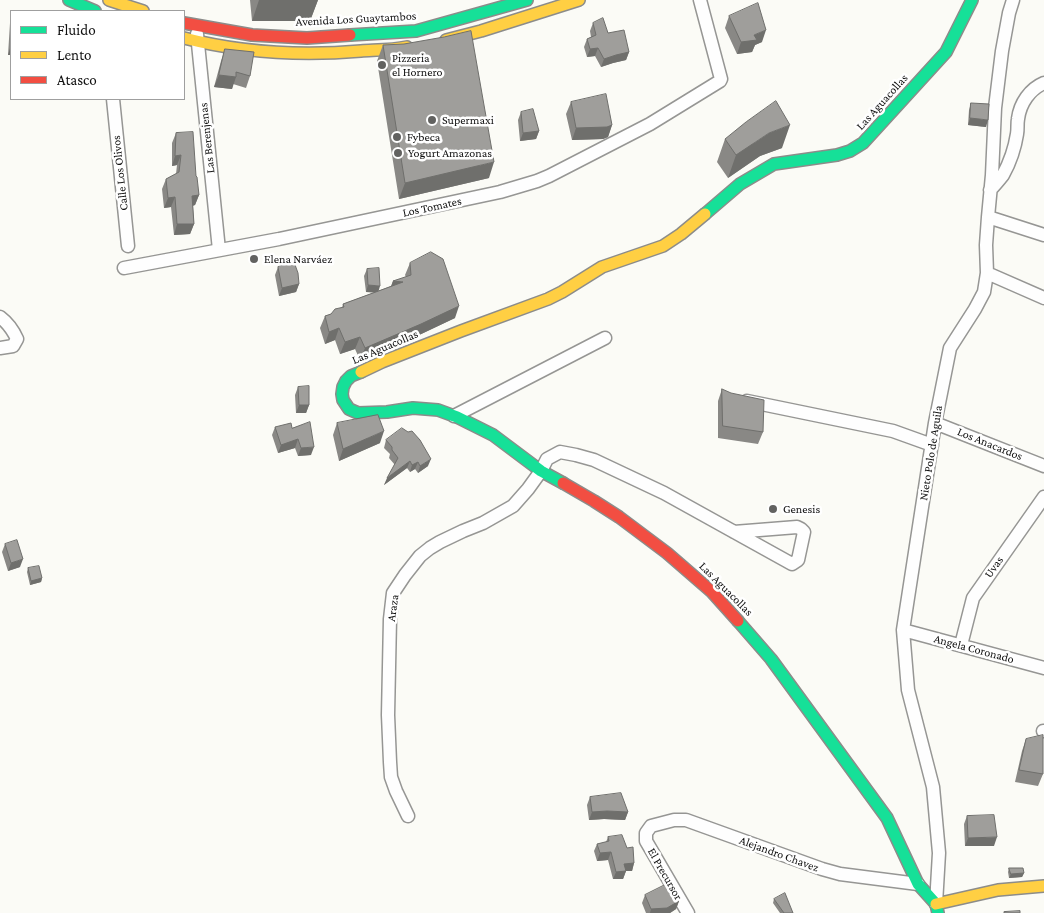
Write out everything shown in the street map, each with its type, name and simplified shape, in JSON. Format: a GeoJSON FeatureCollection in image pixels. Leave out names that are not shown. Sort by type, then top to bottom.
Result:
{"type":"FeatureCollection","features":[{"type":"Feature","properties":{"kind":"street"},"geometry":{"type":"LineString","coordinates":[[68,0],[93,10]]}},
{"type":"Feature","properties":{"kind":"street","name":"Avenida Los Guaytambos"},"geometry":{"type":"LineString","coordinates":[[432,35],[527,0]]}},
{"type":"Feature","properties":{"kind":"street","name":"Los Tomates"},"geometry":{"type":"LineString","coordinates":[[124,268],[500,192],[536,181],[576,163],[642,128],[718,83],[721,79],[700,0]]}},
{"type":"Feature","properties":{"kind":"street","name":"Las Aguacollas"},"geometry":{"type":"LineString","coordinates":[[937,909],[918,884],[887,818],[771,659],[732,614],[690,572],[620,517],[541,471],[493,436],[454,416],[438,410],[425,408],[358,413],[349,409],[344,404],[342,394],[346,381],[351,376],[461,331],[548,299],[602,267],[663,246],[681,234],[740,184],[774,164],[837,155],[850,151],[863,143],[946,52],[972,0]]}},
{"type":"Feature","properties":{"kind":"street","name":"Nieto Polo de Aguila"},"geometry":{"type":"LineString","coordinates":[[937,909],[939,852],[933,787],[908,690],[903,630],[935,422],[950,348],[984,292],[995,108],[1002,51],[1013,0]]}},
{"type":"Feature","properties":{"kind":"street","name":"Avenida Los Guaytambos"},"geometry":{"type":"LineString","coordinates":[[190,25],[252,35],[307,38],[416,31],[432,35],[481,31],[574,1]]}},
{"type":"Feature","properties":{"kind":"street"},"geometry":{"type":"LineString","coordinates":[[111,3],[139,10]]}},
{"type":"Feature","properties":{"kind":"street","name":"Las Berenjenas"},"geometry":{"type":"LineString","coordinates":[[190,25],[197,42],[219,250]]}},
{"type":"Feature","properties":{"kind":"street"},"geometry":{"type":"LineString","coordinates":[[185,38],[249,50],[309,54],[396,49],[420,45]]}},
{"type":"Feature","properties":{"kind":"street"},"geometry":{"type":"LineString","coordinates":[[307,38],[309,54]]}},
{"type":"Feature","properties":{"kind":"street"},"geometry":{"type":"LineString","coordinates":[[990,190],[1002,176],[1008,165],[1018,132],[1018,118],[1022,105],[1034,88],[1044,83]]}},
{"type":"Feature","properties":{"kind":"street","name":"Calle Los Olivos"},"geometry":{"type":"LineString","coordinates":[[113,100],[128,246]]}},
{"type":"Feature","properties":{"kind":"street"},"geometry":{"type":"LineString","coordinates":[[988,217],[1044,235]]}},
{"type":"Feature","properties":{"kind":"street"},"geometry":{"type":"LineString","coordinates":[[986,273],[1044,298]]}},
{"type":"Feature","properties":{"kind":"street"},"geometry":{"type":"LineString","coordinates":[[0,317],[13,331],[17,340],[14,346],[0,348]]}},
{"type":"Feature","properties":{"kind":"street"},"geometry":{"type":"LineString","coordinates":[[454,416],[605,338]]}},
{"type":"Feature","properties":{"kind":"street"},"geometry":{"type":"LineString","coordinates":[[738,399],[892,431],[932,445]]}},
{"type":"Feature","properties":{"kind":"street","name":"Los Anacardos"},"geometry":{"type":"LineString","coordinates":[[935,422],[1044,466]]}},
{"type":"Feature","properties":{"kind":"street","name":"Araza"},"geometry":{"type":"LineString","coordinates":[[408,816],[391,777],[388,706],[390,619],[393,593],[404,575],[420,556],[440,542],[483,523],[513,506],[541,471],[547,458],[560,452],[594,460],[664,493],[734,532],[792,564],[798,560],[804,532],[796,527],[734,532]]}},
{"type":"Feature","properties":{"kind":"street","name":"Uvas"},"geometry":{"type":"LineString","coordinates":[[961,645],[973,598],[1044,497]]}},
{"type":"Feature","properties":{"kind":"street","name":"Angela Coronado"},"geometry":{"type":"LineString","coordinates":[[903,630],[1044,668]]}},
{"type":"Feature","properties":{"kind":"street","name":"Alejandro Chavez"},"geometry":{"type":"LineString","coordinates":[[646,833],[651,826],[674,820],[686,820],[840,874],[918,884]]}},
{"type":"Feature","properties":{"kind":"street","name":"El Precursor"},"geometry":{"type":"LineString","coordinates":[[646,833],[646,841],[688,913]]}},
{"type":"Feature","properties":{"kind":"street"},"geometry":{"type":"LineString","coordinates":[[937,909],[998,890],[1044,886]]}},
{"type":"Feature","properties":{"kind":"building"},"geometry":{"type":"Polygon","coordinates":[[[758,3],[766,30],[754,35],[757,40],[741,42],[729,16],[758,3]]]}},
{"type":"Feature","properties":{"kind":"building"},"geometry":{"type":"Polygon","coordinates":[[[603,18],[608,33],[624,30],[629,52],[604,59],[598,48],[590,49],[587,39],[596,35],[593,23],[603,18]]]}},
{"type":"Feature","properties":{"kind":"building","name":"Supermaxi"},"geometry":{"type":"Polygon","coordinates":[[[471,31],[494,162],[405,183],[383,45],[404,44],[471,31]]]}},
{"type":"Feature","properties":{"kind":"building"},"geometry":{"type":"Polygon","coordinates":[[[225,49],[254,52],[250,76],[236,72],[236,77],[219,75],[225,49]]]}},
{"type":"Feature","properties":{"kind":"building"},"geometry":{"type":"Polygon","coordinates":[[[606,94],[612,125],[607,127],[576,128],[571,102],[606,94]]]}},
{"type":"Feature","properties":{"kind":"building"},"geometry":{"type":"Polygon","coordinates":[[[776,101],[790,125],[769,133],[736,155],[725,139],[776,101]]]}},
{"type":"Feature","properties":{"kind":"building"},"geometry":{"type":"Polygon","coordinates":[[[971,103],[989,104],[988,120],[970,118],[971,103]]]}},
{"type":"Feature","properties":{"kind":"building"},"geometry":{"type":"Polygon","coordinates":[[[533,109],[539,131],[523,133],[521,112],[533,109]]]}},
{"type":"Feature","properties":{"kind":"building"},"geometry":{"type":"Polygon","coordinates":[[[193,132],[199,195],[192,196],[194,224],[177,224],[175,197],[168,198],[166,179],[179,172],[181,155],[175,156],[176,133],[193,132]]]}},
{"type":"Feature","properties":{"kind":"building"},"geometry":{"type":"Polygon","coordinates":[[[431,252],[443,259],[459,306],[365,348],[360,337],[345,342],[339,328],[329,332],[325,316],[331,314],[335,309],[344,307],[343,304],[403,282],[393,281],[411,275],[410,263],[431,252]]]}},
{"type":"Feature","properties":{"kind":"building"},"geometry":{"type":"Polygon","coordinates":[[[294,262],[299,284],[282,288],[278,267],[294,262]]]}},
{"type":"Feature","properties":{"kind":"building"},"geometry":{"type":"Polygon","coordinates":[[[379,268],[380,286],[368,285],[367,269],[379,268]]]}},
{"type":"Feature","properties":{"kind":"building"},"geometry":{"type":"Polygon","coordinates":[[[309,386],[309,405],[299,405],[298,387],[309,386]]]}},
{"type":"Feature","properties":{"kind":"building"},"geometry":{"type":"Polygon","coordinates":[[[722,389],[731,393],[764,400],[763,432],[723,426],[722,389]]]}},
{"type":"Feature","properties":{"kind":"building"},"geometry":{"type":"Polygon","coordinates":[[[378,415],[384,431],[343,449],[337,423],[378,415]]]}},
{"type":"Feature","properties":{"kind":"building"},"geometry":{"type":"Polygon","coordinates":[[[310,422],[314,447],[301,448],[298,439],[281,445],[275,427],[291,423],[292,428],[310,422]]]}},
{"type":"Feature","properties":{"kind":"building"},"geometry":{"type":"Polygon","coordinates":[[[402,428],[408,432],[412,431],[420,440],[431,459],[420,466],[418,462],[412,465],[410,461],[387,478],[398,458],[386,440],[402,428]]]}},
{"type":"Feature","properties":{"kind":"building"},"geometry":{"type":"Polygon","coordinates":[[[17,540],[23,559],[11,563],[5,544],[17,540]]]}},
{"type":"Feature","properties":{"kind":"building"},"geometry":{"type":"Polygon","coordinates":[[[39,566],[42,578],[31,581],[28,568],[39,566]]]}},
{"type":"Feature","properties":{"kind":"building"},"geometry":{"type":"Polygon","coordinates":[[[1043,735],[1043,774],[1019,770],[1026,739],[1043,735]]]}},
{"type":"Feature","properties":{"kind":"building"},"geometry":{"type":"Polygon","coordinates":[[[621,793],[628,812],[592,812],[590,797],[621,793]]]}},
{"type":"Feature","properties":{"kind":"building"},"geometry":{"type":"Polygon","coordinates":[[[994,815],[997,837],[968,838],[967,816],[994,815]]]}},
{"type":"Feature","properties":{"kind":"building"},"geometry":{"type":"Polygon","coordinates":[[[622,835],[627,848],[633,847],[634,863],[624,864],[626,871],[616,872],[611,852],[600,853],[597,844],[609,841],[608,837],[622,835]]]}},
{"type":"Feature","properties":{"kind":"building"},"geometry":{"type":"Polygon","coordinates":[[[1009,868],[1023,868],[1024,873],[1011,874],[1009,868]]]}},
{"type":"Feature","properties":{"kind":"building"},"geometry":{"type":"Polygon","coordinates":[[[669,883],[679,901],[667,908],[651,909],[645,895],[669,883]]]}},
{"type":"Feature","properties":{"kind":"building"},"geometry":{"type":"Polygon","coordinates":[[[785,893],[793,913],[784,913],[774,899],[785,893]]]}},
{"type":"Feature","properties":{"kind":"building"},"geometry":{"type":"Polygon","coordinates":[[[1020,911],[1020,913],[1004,913],[1004,912],[1020,911]]]}},
{"type":"Feature","properties":{"kind":"traffic: fast"},"geometry":{"type":"LineString","coordinates":[[69,0],[93,10]]}},
{"type":"Feature","properties":{"kind":"traffic: fast"},"geometry":{"type":"LineString","coordinates":[[350,35],[416,31],[527,0]]}},
{"type":"Feature","properties":{"kind":"traffic: fast"},"geometry":{"type":"LineString","coordinates":[[705,214],[740,184],[774,164],[837,155],[850,151],[863,143],[946,52],[972,0]]}},
{"type":"Feature","properties":{"kind":"traffic: fast"},"geometry":{"type":"LineString","coordinates":[[361,372],[351,376],[343,387],[343,400],[349,409],[358,413],[387,412],[413,408],[438,410],[493,435],[541,471],[563,483]]}},
{"type":"Feature","properties":{"kind":"traffic: fast"},"geometry":{"type":"LineString","coordinates":[[738,621],[771,659],[887,818],[918,884],[936,904],[938,913]]}},
{"type":"Feature","properties":{"kind":"traffic: slow"},"geometry":{"type":"LineString","coordinates":[[109,0],[140,10]]}},
{"type":"Feature","properties":{"kind":"traffic: slow"},"geometry":{"type":"LineString","coordinates":[[446,40],[579,0]]}},
{"type":"Feature","properties":{"kind":"traffic: slow"},"geometry":{"type":"LineString","coordinates":[[185,38],[250,50],[294,53],[407,47]]}},
{"type":"Feature","properties":{"kind":"traffic: slow"},"geometry":{"type":"LineString","coordinates":[[361,372],[461,331],[548,299],[602,267],[663,246],[705,214]]}},
{"type":"Feature","properties":{"kind":"traffic: slow"},"geometry":{"type":"LineString","coordinates":[[936,904],[998,890],[1044,886]]}},
{"type":"Feature","properties":{"kind":"traffic: jam"},"geometry":{"type":"LineString","coordinates":[[185,23],[252,35],[307,38],[350,35]]}},
{"type":"Feature","properties":{"kind":"traffic: jam"},"geometry":{"type":"LineString","coordinates":[[563,483],[619,517],[667,553],[712,592],[738,621]]}},
{"type":"Feature","properties":{"kind":"place","name":"Pizzeria el Hornero"},"geometry":{"type":"Point","coordinates":[382,65]}},
{"type":"Feature","properties":{"kind":"place","name":"Supermaxi"},"geometry":{"type":"Point","coordinates":[432,120]}},
{"type":"Feature","properties":{"kind":"place","name":"Fybeca"},"geometry":{"type":"Point","coordinates":[397,137]}},
{"type":"Feature","properties":{"kind":"place","name":"Yogurt Amazonas"},"geometry":{"type":"Point","coordinates":[398,153]}},
{"type":"Feature","properties":{"kind":"place","name":"Elena Narváez"},"geometry":{"type":"Point","coordinates":[254,259]}},
{"type":"Feature","properties":{"kind":"place","name":"Genesis"},"geometry":{"type":"Point","coordinates":[773,509]}}]}
